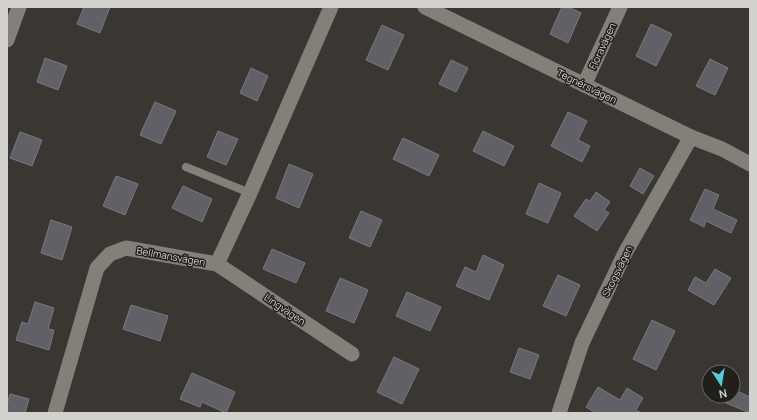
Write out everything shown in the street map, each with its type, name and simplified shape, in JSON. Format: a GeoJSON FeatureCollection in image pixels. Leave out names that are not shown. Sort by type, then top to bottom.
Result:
{"type":"FeatureCollection","features":[{"type":"Feature","properties":{"kind":"street"},"geometry":{"type":"LineString","coordinates":[[7,40],[19,7]]}},
{"type":"Feature","properties":{"kind":"street","name":"Bellmansvägen"},"geometry":{"type":"LineString","coordinates":[[55,413],[97,268],[110,254],[126,248],[217,264],[250,193],[331,7]]}},
{"type":"Feature","properties":{"kind":"street","name":"Tegnérsvägen"},"geometry":{"type":"LineString","coordinates":[[424,7],[690,137],[722,150],[750,164]]}},
{"type":"Feature","properties":{"kind":"street","name":"Floravägen"},"geometry":{"type":"LineString","coordinates":[[584,85],[620,7]]}},
{"type":"Feature","properties":{"kind":"street","name":"Skogsvägen"},"geometry":{"type":"LineString","coordinates":[[559,413],[582,343],[625,253],[690,137]]}},
{"type":"Feature","properties":{"kind":"street","name":"Lingvägen"},"geometry":{"type":"LineString","coordinates":[[217,264],[352,354]]}},
{"type":"Feature","properties":{"kind":"lane"},"geometry":{"type":"LineString","coordinates":[[186,167],[250,193]]}},
{"type":"Feature","properties":{"kind":"building"},"geometry":{"type":"Polygon","coordinates":[[[84,7],[110,7],[100,33],[77,24],[84,7]]]}},
{"type":"Feature","properties":{"kind":"building"},"geometry":{"type":"Polygon","coordinates":[[[562,7],[568,7],[581,13],[568,43],[550,34],[562,7]]]}},
{"type":"Feature","properties":{"kind":"building"},"geometry":{"type":"Polygon","coordinates":[[[651,24],[672,34],[656,66],[636,56],[651,24]]]}},
{"type":"Feature","properties":{"kind":"building"},"geometry":{"type":"Polygon","coordinates":[[[382,25],[404,35],[388,70],[366,60],[382,25]]]}},
{"type":"Feature","properties":{"kind":"building"},"geometry":{"type":"Polygon","coordinates":[[[45,58],[67,66],[58,90],[37,82],[45,58]]]}},
{"type":"Feature","properties":{"kind":"building"},"geometry":{"type":"Polygon","coordinates":[[[710,59],[728,68],[715,95],[696,86],[710,59]]]}},
{"type":"Feature","properties":{"kind":"building"},"geometry":{"type":"Polygon","coordinates":[[[451,60],[468,68],[456,92],[439,84],[451,60]]]}},
{"type":"Feature","properties":{"kind":"building"},"geometry":{"type":"Polygon","coordinates":[[[251,68],[268,76],[257,101],[240,93],[251,68]]]}},
{"type":"Feature","properties":{"kind":"building"},"geometry":{"type":"Polygon","coordinates":[[[155,102],[176,111],[161,144],[140,135],[155,102]]]}},
{"type":"Feature","properties":{"kind":"building"},"geometry":{"type":"Polygon","coordinates":[[[568,112],[587,121],[578,140],[590,146],[582,162],[551,146],[568,112]]]}},
{"type":"Feature","properties":{"kind":"building"},"geometry":{"type":"Polygon","coordinates":[[[218,131],[238,139],[226,165],[207,157],[218,131]]]}},
{"type":"Feature","properties":{"kind":"building"},"geometry":{"type":"Polygon","coordinates":[[[483,131],[514,146],[504,166],[473,151],[483,131]]]}},
{"type":"Feature","properties":{"kind":"building"},"geometry":{"type":"Polygon","coordinates":[[[20,132],[42,140],[32,166],[10,158],[20,132]]]}},
{"type":"Feature","properties":{"kind":"building"},"geometry":{"type":"Polygon","coordinates":[[[403,138],[439,155],[429,176],[393,159],[403,138]]]}},
{"type":"Feature","properties":{"kind":"building"},"geometry":{"type":"Polygon","coordinates":[[[289,164],[313,174],[299,208],[276,198],[289,164]]]}},
{"type":"Feature","properties":{"kind":"building"},"geometry":{"type":"Polygon","coordinates":[[[640,168],[654,176],[643,194],[630,186],[640,168]]]}},
{"type":"Feature","properties":{"kind":"building"},"geometry":{"type":"Polygon","coordinates":[[[116,176],[138,184],[125,215],[103,206],[116,176]]]}},
{"type":"Feature","properties":{"kind":"building"},"geometry":{"type":"Polygon","coordinates":[[[539,183],[561,193],[548,223],[526,214],[539,183]]]}},
{"type":"Feature","properties":{"kind":"building"},"geometry":{"type":"Polygon","coordinates":[[[183,186],[212,199],[202,222],[172,208],[183,186]]]}},
{"type":"Feature","properties":{"kind":"building"},"geometry":{"type":"Polygon","coordinates":[[[705,189],[719,195],[713,209],[737,220],[731,233],[706,221],[704,227],[690,220],[705,189]]]}},
{"type":"Feature","properties":{"kind":"building"},"geometry":{"type":"Polygon","coordinates":[[[596,192],[610,202],[604,210],[609,213],[597,231],[574,216],[586,199],[590,201],[596,192]]]}},
{"type":"Feature","properties":{"kind":"building"},"geometry":{"type":"Polygon","coordinates":[[[361,211],[382,220],[370,247],[349,238],[361,211]]]}},
{"type":"Feature","properties":{"kind":"building"},"geometry":{"type":"Polygon","coordinates":[[[51,220],[72,227],[62,260],[41,253],[51,220]]]}},
{"type":"Feature","properties":{"kind":"building"},"geometry":{"type":"Polygon","coordinates":[[[272,249],[305,263],[296,283],[263,269],[272,249]]]}},
{"type":"Feature","properties":{"kind":"building"},"geometry":{"type":"Polygon","coordinates":[[[483,255],[504,265],[489,300],[456,286],[465,267],[476,272],[483,255]]]}},
{"type":"Feature","properties":{"kind":"building"},"geometry":{"type":"Polygon","coordinates":[[[715,269],[731,278],[714,305],[688,290],[695,277],[706,283],[715,269]]]}},
{"type":"Feature","properties":{"kind":"building"},"geometry":{"type":"Polygon","coordinates":[[[558,275],[580,285],[566,316],[543,306],[558,275]]]}},
{"type":"Feature","properties":{"kind":"building"},"geometry":{"type":"Polygon","coordinates":[[[340,278],[368,290],[354,323],[326,311],[340,278]]]}},
{"type":"Feature","properties":{"kind":"building"},"geometry":{"type":"Polygon","coordinates":[[[407,292],[441,307],[430,331],[396,316],[407,292]]]}},
{"type":"Feature","properties":{"kind":"building"},"geometry":{"type":"Polygon","coordinates":[[[35,302],[54,308],[48,329],[54,330],[49,350],[16,340],[22,322],[28,324],[35,302]]]}},
{"type":"Feature","properties":{"kind":"building"},"geometry":{"type":"Polygon","coordinates":[[[131,305],[168,316],[160,341],[123,329],[131,305]]]}},
{"type":"Feature","properties":{"kind":"building"},"geometry":{"type":"Polygon","coordinates":[[[652,320],[675,331],[656,370],[633,359],[652,320]]]}},
{"type":"Feature","properties":{"kind":"building"},"geometry":{"type":"Polygon","coordinates":[[[519,348],[539,355],[530,379],[510,372],[519,348]]]}},
{"type":"Feature","properties":{"kind":"building"},"geometry":{"type":"Polygon","coordinates":[[[394,357],[419,369],[402,404],[377,392],[394,357]]]}},
{"type":"Feature","properties":{"kind":"building"},"geometry":{"type":"Polygon","coordinates":[[[192,373],[235,392],[226,413],[202,402],[200,407],[180,399],[192,373]]]}},
{"type":"Feature","properties":{"kind":"building"},"geometry":{"type":"Polygon","coordinates":[[[598,387],[620,400],[627,388],[643,398],[636,410],[641,413],[596,413],[586,407],[598,387]]]}},
{"type":"Feature","properties":{"kind":"building"},"geometry":{"type":"Polygon","coordinates":[[[741,393],[750,397],[750,413],[728,404],[741,404],[741,393]]]}},
{"type":"Feature","properties":{"kind":"building"},"geometry":{"type":"Polygon","coordinates":[[[10,394],[29,399],[25,413],[7,413],[7,405],[10,394]]]}}]}
